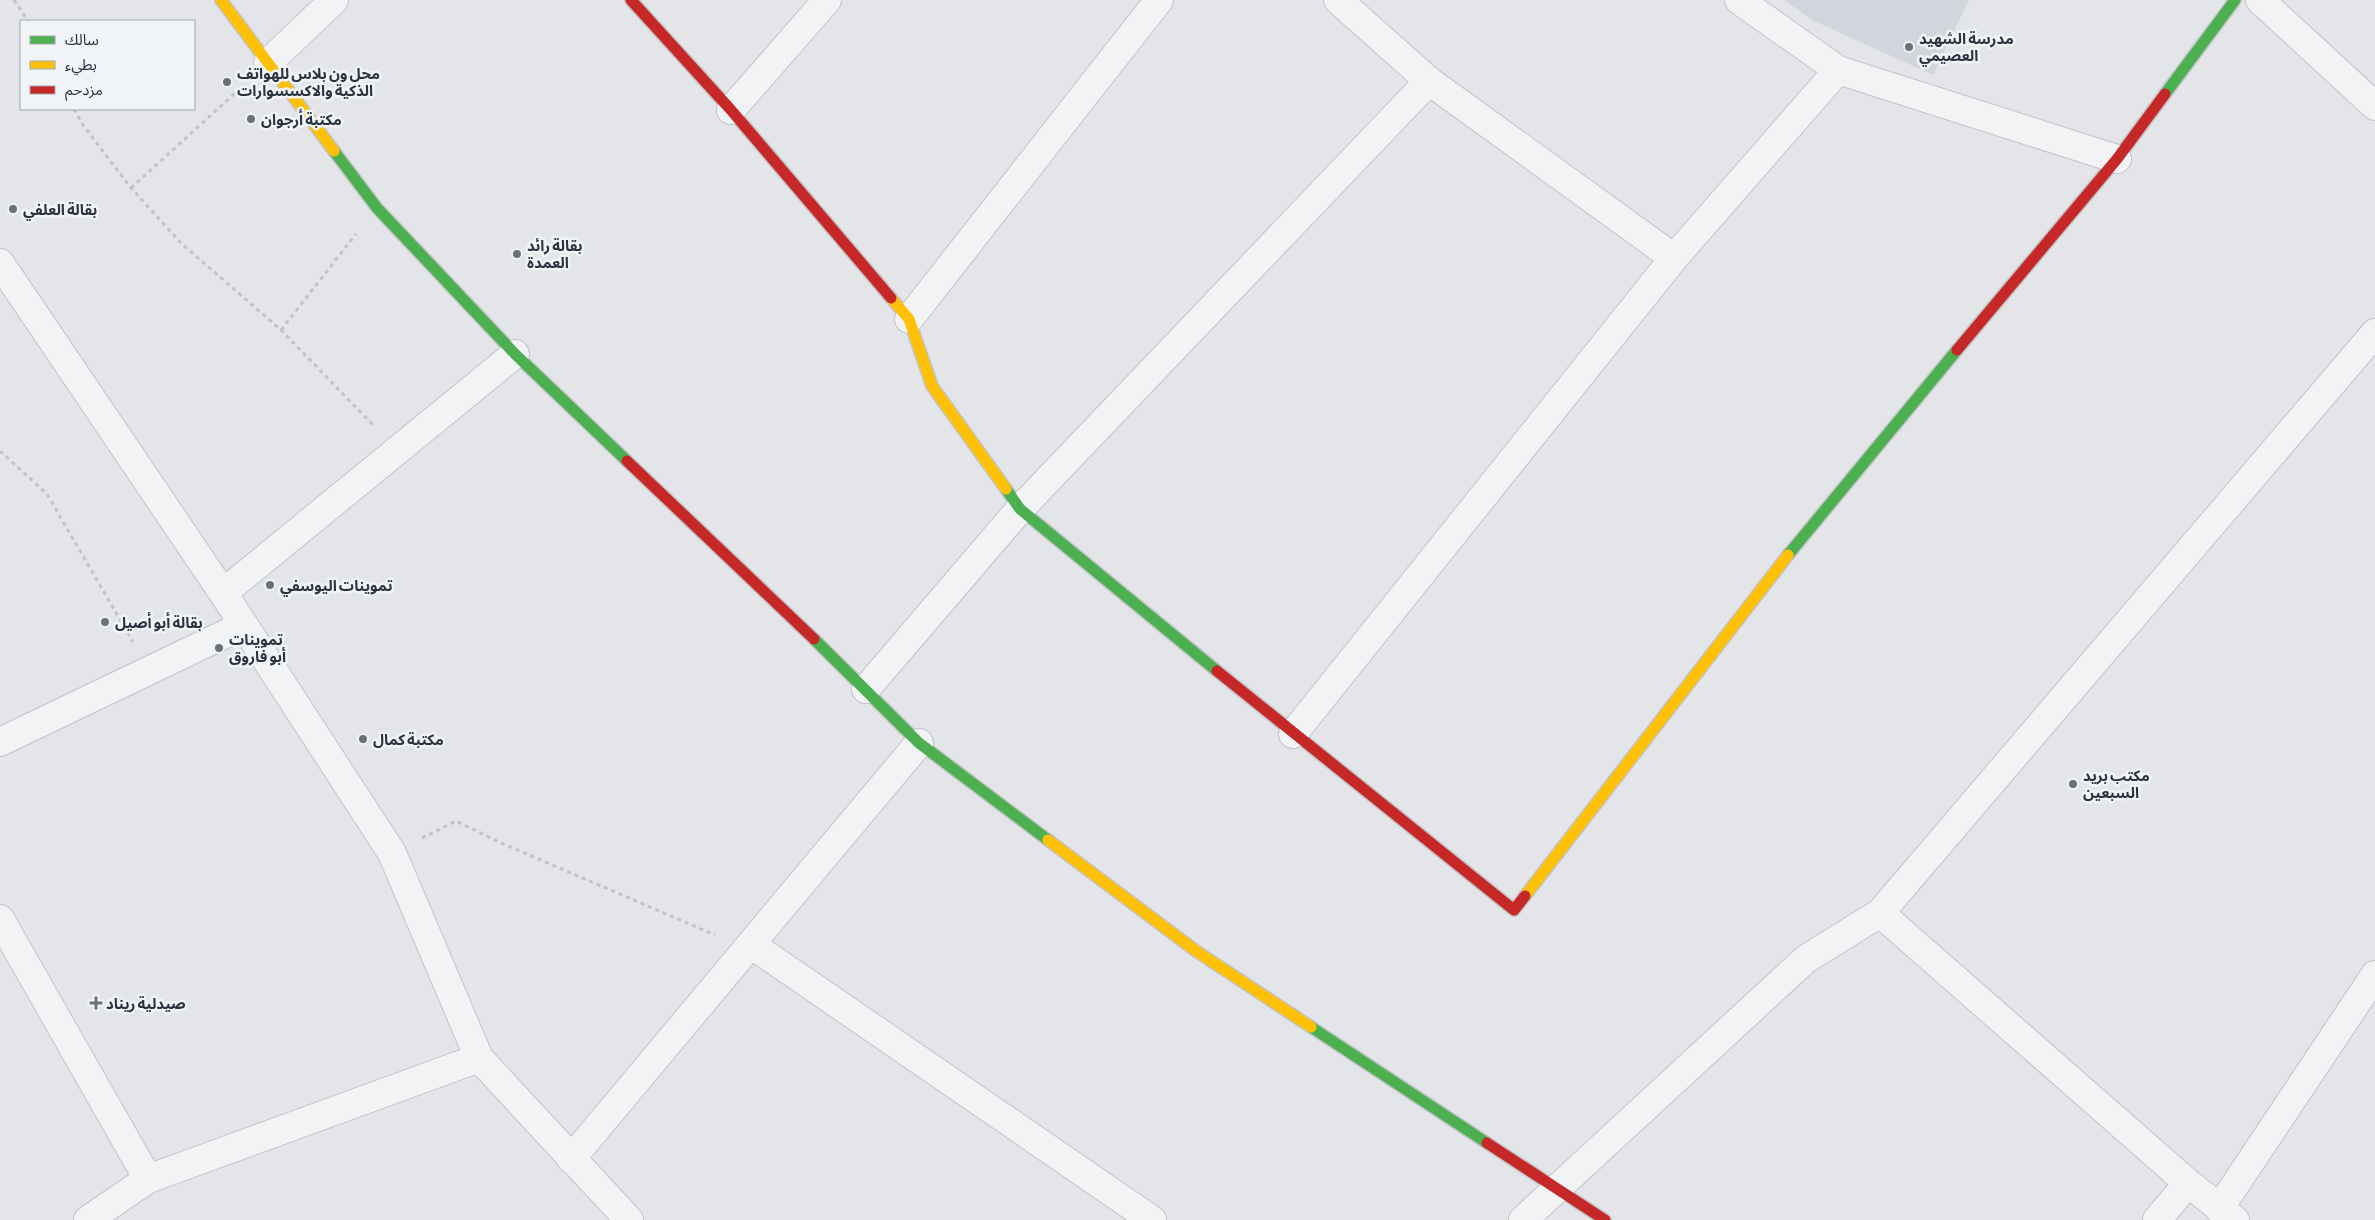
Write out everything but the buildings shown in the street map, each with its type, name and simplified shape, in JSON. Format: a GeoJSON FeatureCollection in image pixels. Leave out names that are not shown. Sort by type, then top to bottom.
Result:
{"type":"FeatureCollection","features":[{"type":"Feature","properties":{"kind":"street"},"geometry":{"type":"LineString","coordinates":[[221,0],[377,208],[515,354],[866,689],[919,743],[1196,951],[1606,1220]]}},
{"type":"Feature","properties":{"kind":"street"},"geometry":{"type":"LineString","coordinates":[[268,63],[334,0]]}},
{"type":"Feature","properties":{"kind":"street"},"geometry":{"type":"LineString","coordinates":[[631,0],[731,110],[910,318],[932,386],[1020,509],[1293,734],[1514,910],[1815,520],[2117,159],[2234,0]]}},
{"type":"Feature","properties":{"kind":"street"},"geometry":{"type":"LineString","coordinates":[[731,110],[826,0]]}},
{"type":"Feature","properties":{"kind":"street"},"geometry":{"type":"LineString","coordinates":[[910,318],[1159,0]]}},
{"type":"Feature","properties":{"kind":"street"},"geometry":{"type":"LineString","coordinates":[[1338,0],[1429,81],[1674,258]]}},
{"type":"Feature","properties":{"kind":"street"},"geometry":{"type":"LineString","coordinates":[[1739,0],[1838,70],[2117,159]]}},
{"type":"Feature","properties":{"kind":"street"},"geometry":{"type":"LineString","coordinates":[[2260,0],[2375,106]]}},
{"type":"Feature","properties":{"kind":"street"},"geometry":{"type":"LineString","coordinates":[[1293,734],[1674,258],[1838,70]]}},
{"type":"Feature","properties":{"kind":"street"},"geometry":{"type":"LineString","coordinates":[[866,689],[1020,509],[1429,81]]}},
{"type":"Feature","properties":{"kind":"street"},"geometry":{"type":"LineString","coordinates":[[0,263],[224,593],[392,853],[479,1058],[629,1220]]}},
{"type":"Feature","properties":{"kind":"street"},"geometry":{"type":"LineString","coordinates":[[1523,1220],[1806,959],[1880,913],[2375,333]]}},
{"type":"Feature","properties":{"kind":"street"},"geometry":{"type":"LineString","coordinates":[[224,593],[515,354]]}},
{"type":"Feature","properties":{"kind":"street"},"geometry":{"type":"LineString","coordinates":[[0,742],[244,625]]}},
{"type":"Feature","properties":{"kind":"street"},"geometry":{"type":"LineString","coordinates":[[571,1159],[752,945],[919,743]]}},
{"type":"Feature","properties":{"kind":"street"},"geometry":{"type":"LineString","coordinates":[[1880,913],[2227,1215],[2375,975]]}},
{"type":"Feature","properties":{"kind":"street"},"geometry":{"type":"LineString","coordinates":[[0,920],[148,1179]]}},
{"type":"Feature","properties":{"kind":"street"},"geometry":{"type":"LineString","coordinates":[[752,945],[1152,1220]]}},
{"type":"Feature","properties":{"kind":"street"},"geometry":{"type":"LineString","coordinates":[[88,1220],[148,1179],[479,1058]]}},
{"type":"Feature","properties":{"kind":"street"},"geometry":{"type":"LineString","coordinates":[[2157,1220],[2188,1183]]}},
{"type":"Feature","properties":{"kind":"path"},"geometry":{"type":"LineString","coordinates":[[14,0],[27,20]]}},
{"type":"Feature","properties":{"kind":"path"},"geometry":{"type":"LineString","coordinates":[[131,188],[268,63]]}},
{"type":"Feature","properties":{"kind":"path"},"geometry":{"type":"LineString","coordinates":[[75,110],[83,125],[131,188],[182,244],[281,330],[398,450]]}},
{"type":"Feature","properties":{"kind":"path"},"geometry":{"type":"LineString","coordinates":[[281,330],[377,208]]}},
{"type":"Feature","properties":{"kind":"path"},"geometry":{"type":"LineString","coordinates":[[0,451],[47,494],[150,670]]}},
{"type":"Feature","properties":{"kind":"path"},"geometry":{"type":"LineString","coordinates":[[392,853],[456,821],[499,842],[714,935],[752,945]]}},
{"type":"Feature","properties":{"kind":"shaded area","name":"مدرسة الشهيد العصيمي"},"geometry":{"type":"Polygon","coordinates":[[[1784,0],[1969,0],[1933,75],[1812,20],[1784,0]]]}},
{"type":"Feature","properties":{"kind":"traffic: fast"},"geometry":{"type":"LineString","coordinates":[[2165,94],[2235,0]]}},
{"type":"Feature","properties":{"kind":"traffic: fast"},"geometry":{"type":"LineString","coordinates":[[334,151],[377,208],[515,354],[627,461]]}},
{"type":"Feature","properties":{"kind":"traffic: fast"},"geometry":{"type":"LineString","coordinates":[[1788,555],[1957,350]]}},
{"type":"Feature","properties":{"kind":"traffic: fast"},"geometry":{"type":"LineString","coordinates":[[1006,489],[1020,509],[1217,671]]}},
{"type":"Feature","properties":{"kind":"traffic: fast"},"geometry":{"type":"LineString","coordinates":[[814,639],[919,743],[1048,840]]}},
{"type":"Feature","properties":{"kind":"traffic: fast"},"geometry":{"type":"LineString","coordinates":[[1311,1027],[1487,1143]]}},
{"type":"Feature","properties":{"kind":"traffic: slow"},"geometry":{"type":"LineString","coordinates":[[221,0],[334,151]]}},
{"type":"Feature","properties":{"kind":"traffic: slow"},"geometry":{"type":"LineString","coordinates":[[891,298],[909,319],[932,386],[1006,489]]}},
{"type":"Feature","properties":{"kind":"traffic: slow"},"geometry":{"type":"LineString","coordinates":[[1525,896],[1788,555]]}},
{"type":"Feature","properties":{"kind":"traffic: slow"},"geometry":{"type":"LineString","coordinates":[[1048,840],[1196,951],[1311,1027]]}},
{"type":"Feature","properties":{"kind":"traffic: jam"},"geometry":{"type":"LineString","coordinates":[[631,0],[731,110],[891,298]]}},
{"type":"Feature","properties":{"kind":"traffic: jam"},"geometry":{"type":"LineString","coordinates":[[1957,350],[2117,159],[2165,94]]}},
{"type":"Feature","properties":{"kind":"traffic: jam"},"geometry":{"type":"LineString","coordinates":[[627,461],[814,639]]}},
{"type":"Feature","properties":{"kind":"traffic: jam"},"geometry":{"type":"LineString","coordinates":[[1217,671],[1514,910],[1525,896]]}},
{"type":"Feature","properties":{"kind":"traffic: jam"},"geometry":{"type":"LineString","coordinates":[[1487,1143],[1605,1220]]}},
{"type":"Feature","properties":{"kind":"place","name":"مدرسة الشهيد العصيمي"},"geometry":{"type":"Point","coordinates":[1909,47]}},
{"type":"Feature","properties":{"kind":"place","name":"محل ون بلاس للهواتف الذكية والاكسسوارات"},"geometry":{"type":"Point","coordinates":[227,82]}},
{"type":"Feature","properties":{"kind":"place","name":"مكتبة أرجوان"},"geometry":{"type":"Point","coordinates":[251,119]}},
{"type":"Feature","properties":{"kind":"place","name":"بقالة العلفي"},"geometry":{"type":"Point","coordinates":[13,209]}},
{"type":"Feature","properties":{"kind":"place","name":"بقالة رائد العمدة"},"geometry":{"type":"Point","coordinates":[517,254]}},
{"type":"Feature","properties":{"kind":"place","name":"تموينات اليوسفي"},"geometry":{"type":"Point","coordinates":[270,585]}},
{"type":"Feature","properties":{"kind":"place","name":"بقالة أبو أصيل"},"geometry":{"type":"Point","coordinates":[105,622]}},
{"type":"Feature","properties":{"kind":"place","name":"تموينات أبو فاروق"},"geometry":{"type":"Point","coordinates":[219,648]}},
{"type":"Feature","properties":{"kind":"place","name":"مكتبة كمال"},"geometry":{"type":"Point","coordinates":[363,739]}},
{"type":"Feature","properties":{"kind":"place","name":"مكتب بريد السبعين"},"geometry":{"type":"Point","coordinates":[2073,784]}},
{"type":"Feature","properties":{"kind":"place","name":"صيدلية ريناد"},"geometry":{"type":"Point","coordinates":[96,1003]}}]}
